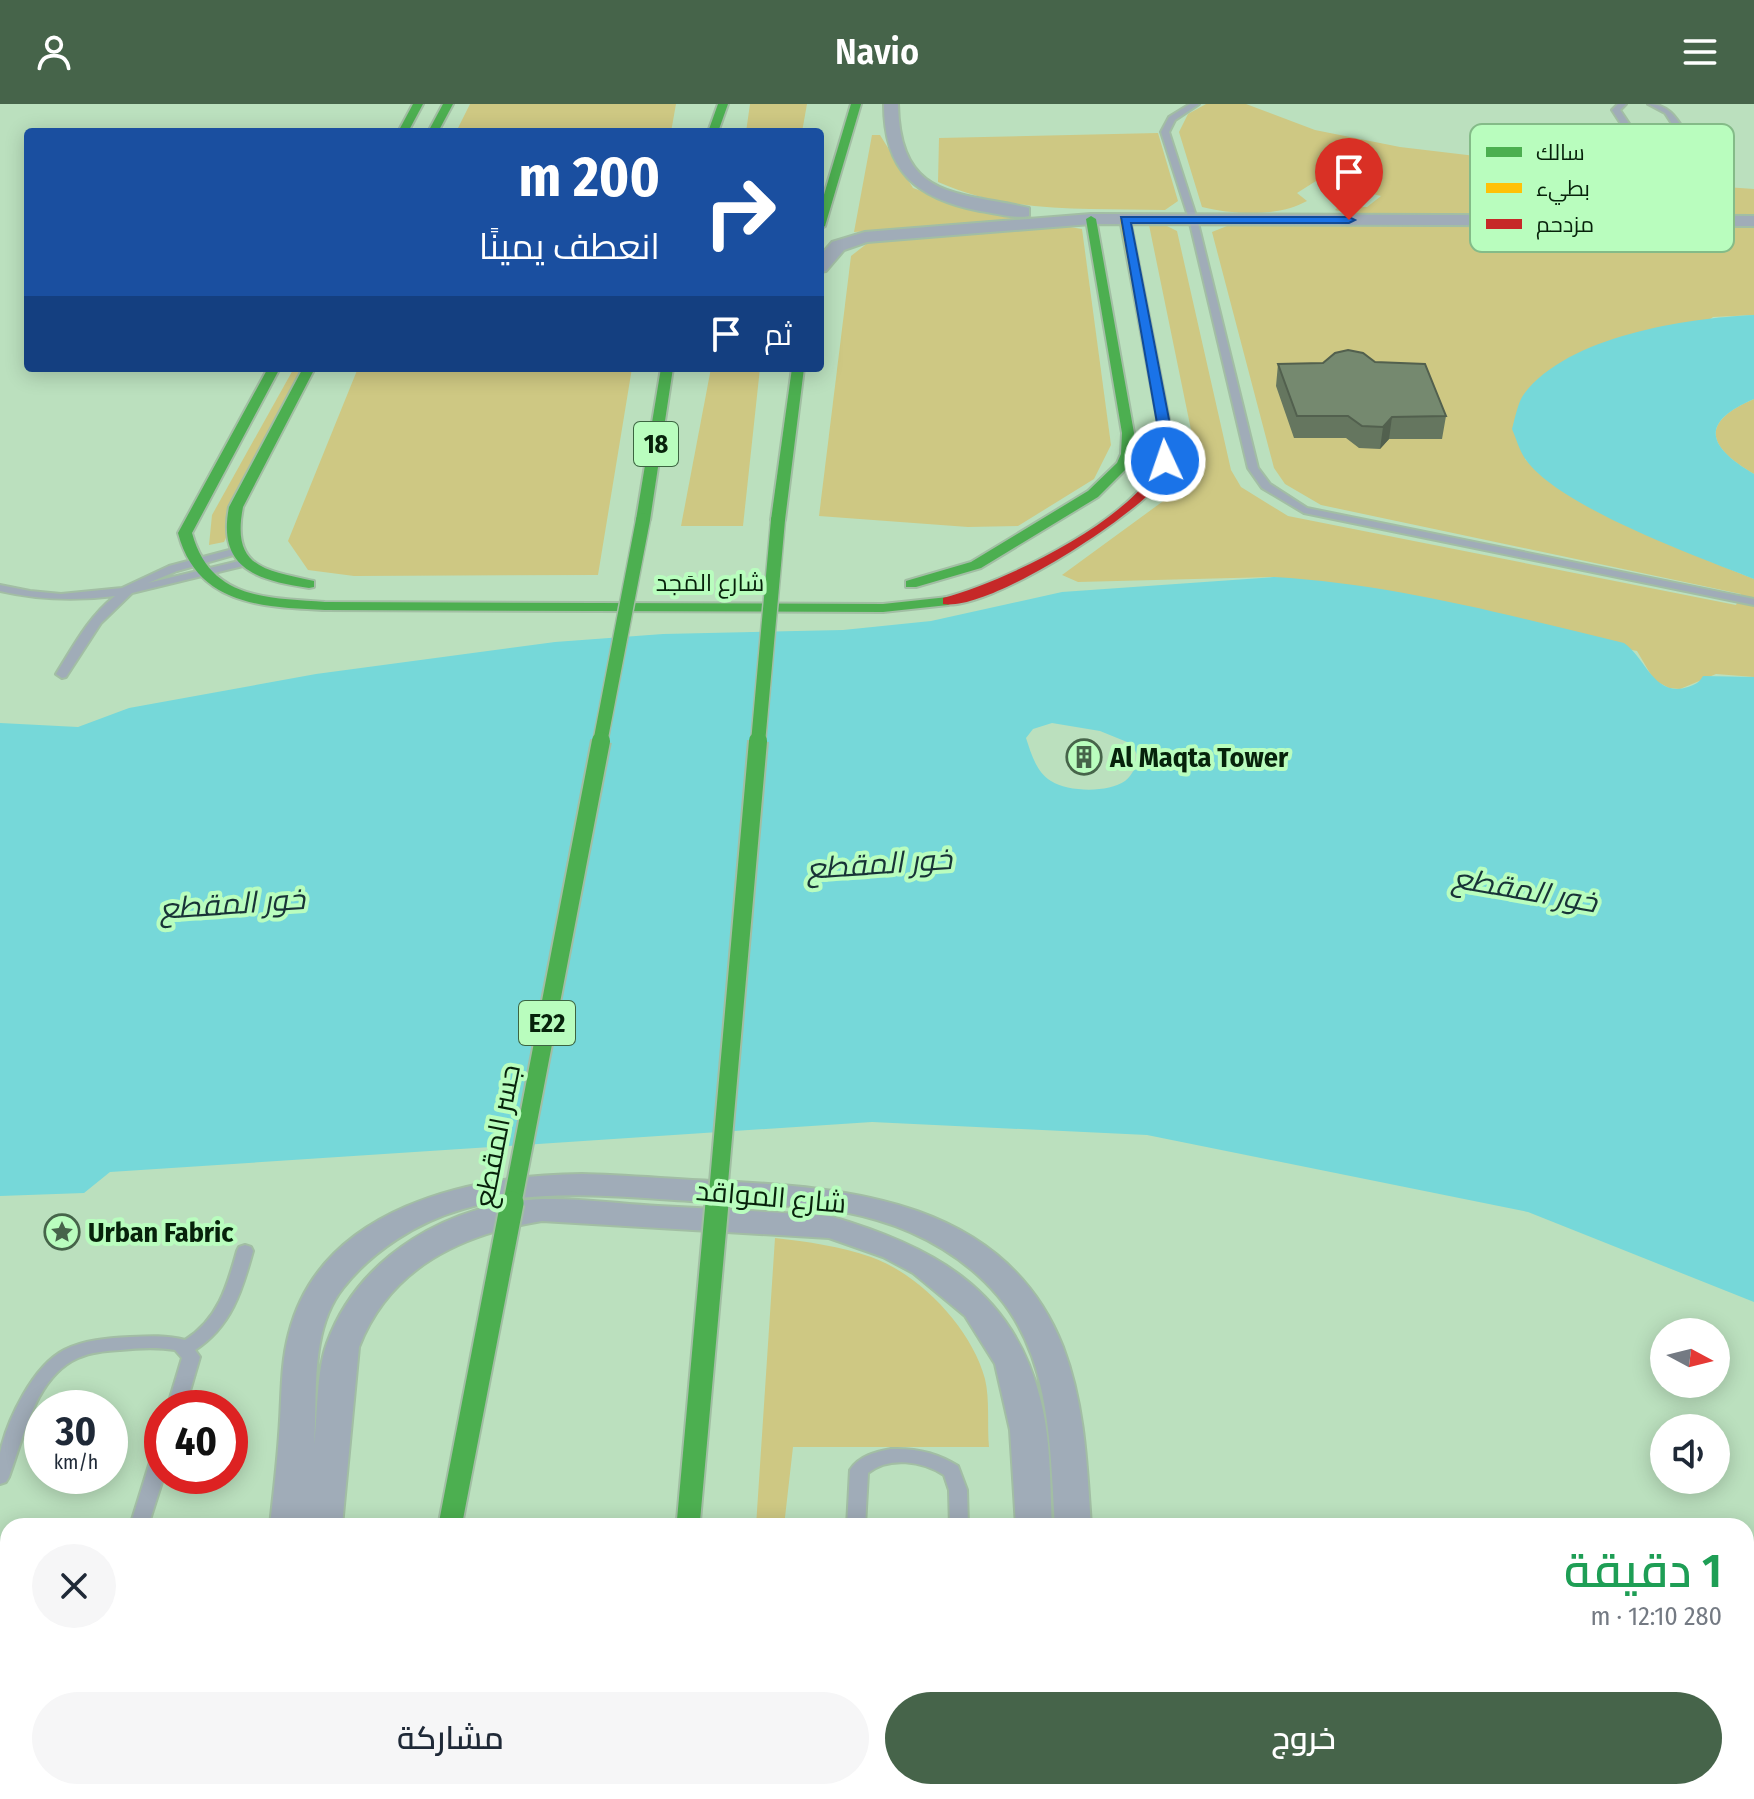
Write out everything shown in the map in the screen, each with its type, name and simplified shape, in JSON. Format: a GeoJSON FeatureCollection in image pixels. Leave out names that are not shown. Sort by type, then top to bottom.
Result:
{"type":"FeatureCollection","features":[{"type":"Feature","properties":{"kind":"main road"},"geometry":{"type":"LineString","coordinates":[[405,128],[418,104]]}},
{"type":"Feature","properties":{"kind":"main road"},"geometry":{"type":"LineString","coordinates":[[435,128],[448,104]]}},
{"type":"Feature","properties":{"kind":"main road"},"geometry":{"type":"LineString","coordinates":[[714,128],[723,104]]}},
{"type":"Feature","properties":{"kind":"main road"},"geometry":{"type":"LineString","coordinates":[[824,212],[856,104]]}},
{"type":"Feature","properties":{"kind":"main road"},"geometry":{"type":"LineString","coordinates":[[893,586],[932,580],[976,565],[1093,494],[1123,465],[1129,443],[1128,433],[1091,219]]}},
{"type":"Feature","properties":{"kind":"main road","name":"شارع المَجد"},"geometry":{"type":"LineString","coordinates":[[195,568],[246,596],[325,606],[883,608],[946,602],[999,585],[1133,501],[1154,482],[1165,461],[1167,440],[1125,219]]}},
{"type":"Feature","properties":{"kind":"main road"},"geometry":{"type":"LineString","coordinates":[[195,568],[184,546],[185,533],[272,372]]}},
{"type":"Feature","properties":{"kind":"main road"},"geometry":{"type":"LineString","coordinates":[[307,372],[231,518],[229,529],[238,558],[273,578],[332,586]]}},
{"type":"Feature","properties":{"kind":"main road","name":"18"},"geometry":{"type":"LineString","coordinates":[[643,520],[666,372]]}},
{"type":"Feature","properties":{"kind":"main road"},"geometry":{"type":"LineString","coordinates":[[689,1518],[778,520],[797,372]]}},
{"type":"Feature","properties":{"kind":"main road","name":"جسر المقطع"},"geometry":{"type":"LineString","coordinates":[[452,1518],[643,520]]}},
{"type":"Feature","properties":{"kind":"main road","name":"شارع المَجد"},"geometry":{"type":"LineString","coordinates":[[615,587],[647,588]]}},
{"type":"Feature","properties":{"kind":"main road","name":"شارع المَجد"},"geometry":{"type":"LineString","coordinates":[[757,588],[789,588]]}},
{"type":"Feature","properties":{"kind":"street"},"geometry":{"type":"LineString","coordinates":[[891,104],[888,134],[902,165],[922,186],[965,201],[1006,210],[1091,219]]}},
{"type":"Feature","properties":{"kind":"street"},"geometry":{"type":"LineString","coordinates":[[824,262],[838,246],[865,237],[1091,219],[1470,220]]}},
{"type":"Feature","properties":{"kind":"street","name":"شارع المواقد"},"geometry":{"type":"LineString","coordinates":[[494,1204],[562,1183],[815,1197],[885,1212],[925,1226],[972,1253],[1011,1288],[1036,1323],[1052,1357],[1061,1392],[1072,1518]]}},
{"type":"Feature","properties":{"kind":"street"},"geometry":{"type":"LineString","coordinates":[[289,1518],[303,1339],[313,1308],[330,1280],[365,1245],[409,1218],[459,1198],[494,1204]]}},
{"type":"Feature","properties":{"kind":"street"},"geometry":{"type":"LineString","coordinates":[[325,1518],[338,1371],[351,1324],[379,1283],[396,1266],[494,1204]]}},
{"type":"Feature","properties":{"kind":"street","name":"شارع المواقد"},"geometry":{"type":"LineString","coordinates":[[494,1204],[796,1222],[861,1235],[920,1260],[944,1275],[974,1303],[997,1334],[1012,1364],[1028,1429],[1034,1518]]}},
{"type":"Feature","properties":{"kind":"lane"},"geometry":{"type":"LineString","coordinates":[[1195,104],[1172,119],[1165,132],[1193,219],[1253,468],[1266,486],[1304,510],[1754,602]]}},
{"type":"Feature","properties":{"kind":"lane"},"geometry":{"type":"LineString","coordinates":[[1622,104],[1616,110],[1624,124]]}},
{"type":"Feature","properties":{"kind":"lane"},"geometry":{"type":"LineString","coordinates":[[1652,104],[1664,108],[1676,124]]}},
{"type":"Feature","properties":{"kind":"lane"},"geometry":{"type":"LineString","coordinates":[[0,588],[35,596],[76,598],[126,589],[238,558]]}},
{"type":"Feature","properties":{"kind":"lane"},"geometry":{"type":"LineString","coordinates":[[62,674],[82,638],[126,589]]}},
{"type":"Feature","properties":{"kind":"lane"},"geometry":{"type":"LineString","coordinates":[[0,1477],[43,1374],[61,1356],[100,1343],[168,1343],[186,1348],[208,1334],[224,1318],[245,1251]]}},
{"type":"Feature","properties":{"kind":"lane"},"geometry":{"type":"LineString","coordinates":[[181,1390],[190,1362],[186,1348]]}},
{"type":"Feature","properties":{"kind":"lane"},"geometry":{"type":"LineString","coordinates":[[856,1518],[859,1470],[872,1459],[882,1457],[929,1458],[952,1471],[958,1490],[959,1518]]}},
{"type":"Feature","properties":{"kind":"lane"},"geometry":{"type":"LineString","coordinates":[[141,1518],[149,1494]]}},
{"type":"Feature","properties":{"kind":"shaded area"},"geometry":{"type":"Polygon","coordinates":[[[470,104],[676,104],[672,128],[458,128],[470,104]]]}},
{"type":"Feature","properties":{"kind":"shaded area"},"geometry":{"type":"Polygon","coordinates":[[[750,104],[807,104],[803,128],[747,128],[750,104]]]}},
{"type":"Feature","properties":{"kind":"shaded area"},"geometry":{"type":"Polygon","coordinates":[[[1206,104],[1246,104],[1315,130],[1400,147],[1470,155],[1470,213],[1347,213],[1335,210],[1339,206],[1367,207],[1381,196],[1316,181],[1297,193],[1307,201],[1283,210],[1242,213],[1202,207],[1179,132],[1188,114],[1206,104]]]}},
{"type":"Feature","properties":{"kind":"shaded area"},"geometry":{"type":"Polygon","coordinates":[[[1158,133],[1178,201],[1165,210],[1078,209],[1021,204],[993,200],[938,182],[939,138],[1158,133]]]}},
{"type":"Feature","properties":{"kind":"shaded area"},"geometry":{"type":"Polygon","coordinates":[[[872,135],[880,135],[913,188],[961,205],[1039,218],[854,232],[872,135]]]}},
{"type":"Feature","properties":{"kind":"shaded area"},"geometry":{"type":"Polygon","coordinates":[[[1734,188],[1754,189],[1754,214],[1734,214],[1734,188]]]}},
{"type":"Feature","properties":{"kind":"shaded area"},"geometry":{"type":"Polygon","coordinates":[[[1163,224],[1177,231],[1231,470],[1241,487],[1288,516],[1736,605],[1741,594],[1321,505],[1285,484],[1274,468],[1212,232],[1227,226],[1470,226],[1470,252],[1734,252],[1734,227],[1754,227],[1754,315],[1713,317],[1525,459],[1578,498],[1634,529],[1754,579],[1754,677],[1716,674],[1680,689],[1669,688],[1654,680],[1637,651],[1274,577],[1078,582],[1062,575],[1177,491],[1197,459],[1149,225],[1163,224]]]}},
{"type":"Feature","properties":{"kind":"shaded area"},"geometry":{"type":"Polygon","coordinates":[[[1070,227],[1082,229],[1111,445],[1094,479],[1018,526],[968,527],[819,516],[851,256],[869,242],[892,237],[1070,227]]]}},
{"type":"Feature","properties":{"kind":"shaded area"},"geometry":{"type":"Polygon","coordinates":[[[292,372],[305,372],[224,542],[209,545],[212,515],[292,372]]]}},
{"type":"Feature","properties":{"kind":"shaded area"},"geometry":{"type":"Polygon","coordinates":[[[356,372],[631,372],[598,575],[354,576],[308,570],[288,541],[356,372]]]}},
{"type":"Feature","properties":{"kind":"shaded area"},"geometry":{"type":"Polygon","coordinates":[[[710,372],[760,372],[743,526],[681,526],[710,372]]]}},
{"type":"Feature","properties":{"kind":"shaded area"},"geometry":{"type":"Polygon","coordinates":[[[1754,399],[1754,474],[1726,454],[1716,435],[1724,416],[1754,399]]]}},
{"type":"Feature","properties":{"kind":"shaded area"},"geometry":{"type":"Polygon","coordinates":[[[775,1238],[836,1247],[889,1265],[908,1276],[942,1306],[969,1341],[985,1379],[989,1447],[793,1447],[785,1518],[757,1518],[775,1238]]]}},
{"type":"Feature","properties":{"kind":"water"},"geometry":{"type":"Polygon","coordinates":[[[1754,315],[1754,399],[1724,416],[1716,435],[1726,454],[1754,474],[1754,579],[1665,544],[1596,511],[1565,494],[1524,457],[1512,429],[1520,401],[1544,374],[1569,358],[1598,344],[1663,326],[1754,315]]]}},
{"type":"Feature","properties":{"kind":"water","name":"خور المقطع"},"geometry":{"type":"Polygon","coordinates":[[[1274,577],[1363,586],[1450,602],[1624,643],[1667,687],[1688,687],[1703,676],[1754,677],[1754,1302],[1528,1212],[1147,1135],[872,1122],[110,1172],[84,1193],[0,1196],[0,723],[78,727],[129,708],[316,674],[555,642],[663,634],[843,630],[931,621],[1062,592],[1274,577]],[[1052,723],[1033,729],[1026,738],[1038,767],[1051,781],[1088,790],[1109,788],[1125,781],[1140,761],[1132,744],[1100,731],[1052,723]]]}},
{"type":"Feature","properties":{"kind":"building"},"geometry":{"type":"Polygon","coordinates":[[[1348,350],[1363,353],[1375,362],[1425,364],[1446,416],[1392,417],[1383,427],[1362,426],[1348,416],[1297,416],[1278,364],[1323,363],[1335,353],[1348,350]]]}},
{"type":"Feature","properties":{"kind":"traffic: fast"},"geometry":{"type":"LineString","coordinates":[[405,128],[418,104]]}},
{"type":"Feature","properties":{"kind":"traffic: fast"},"geometry":{"type":"LineString","coordinates":[[435,128],[448,104]]}},
{"type":"Feature","properties":{"kind":"traffic: fast"},"geometry":{"type":"LineString","coordinates":[[714,128],[723,104]]}},
{"type":"Feature","properties":{"kind":"traffic: fast"},"geometry":{"type":"LineString","coordinates":[[824,212],[856,104]]}},
{"type":"Feature","properties":{"kind":"traffic: fast"},"geometry":{"type":"LineString","coordinates":[[911,584],[976,565],[1093,494],[1123,465],[1128,454],[1128,433],[1091,219]]}},
{"type":"Feature","properties":{"kind":"traffic: fast"},"geometry":{"type":"LineString","coordinates":[[272,372],[185,533],[191,555],[203,572],[218,585],[237,594],[281,603],[325,606],[883,608],[948,601]]}},
{"type":"Feature","properties":{"kind":"traffic: fast"},"geometry":{"type":"LineString","coordinates":[[307,372],[236,507],[232,526],[233,542],[248,565],[275,577],[309,584]]}},
{"type":"Feature","properties":{"kind":"traffic: fast"},"geometry":{"type":"LineString","coordinates":[[643,520],[666,372]]}},
{"type":"Feature","properties":{"kind":"traffic: fast"},"geometry":{"type":"LineString","coordinates":[[778,520],[797,372]]}},
{"type":"Feature","properties":{"kind":"traffic: fast"},"geometry":{"type":"LineString","coordinates":[[452,1518],[643,520]]}},
{"type":"Feature","properties":{"kind":"traffic: fast"},"geometry":{"type":"LineString","coordinates":[[689,1518],[778,520]]}},
{"type":"Feature","properties":{"kind":"traffic: slow"},"geometry":{"type":"LineString","coordinates":[[1125,219],[1167,440]]}},
{"type":"Feature","properties":{"kind":"traffic: jam"},"geometry":{"type":"LineString","coordinates":[[948,601],[1029,570],[1115,516],[1138,498],[1158,476],[1167,440]]}},
{"type":"Feature","properties":{"kind":"place","name":"Al Maqta Tower"},"geometry":{"type":"Point","coordinates":[1084,757]}},
{"type":"Feature","properties":{"kind":"place","name":"Urban Fabric"},"geometry":{"type":"Point","coordinates":[62,1232]}},
{"type":"Feature","properties":{"kind":"route"},"geometry":{"type":"LineString","coordinates":[[1165,461],[1167,440],[1125,219],[1349,220]]}}]}
